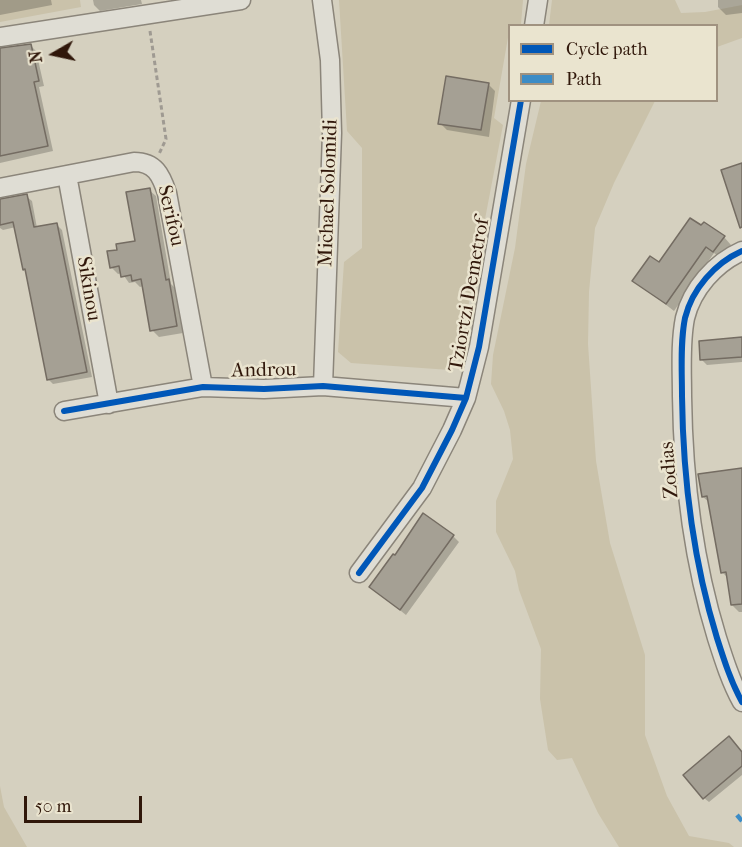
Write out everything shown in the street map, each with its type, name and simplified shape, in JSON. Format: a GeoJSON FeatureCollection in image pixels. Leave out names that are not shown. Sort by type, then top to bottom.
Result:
{"type":"FeatureCollection","features":[{"type":"Feature","properties":{"kind":"street"},"geometry":{"type":"LineString","coordinates":[[0,37],[241,0]]}},
{"type":"Feature","properties":{"kind":"street","name":"Michael Solomidi"},"geometry":{"type":"LineString","coordinates":[[322,0],[332,92],[323,386]]}},
{"type":"Feature","properties":{"kind":"street"},"geometry":{"type":"LineString","coordinates":[[534,24],[538,0]]}},
{"type":"Feature","properties":{"kind":"street","name":"Tziortzi Demetrof"},"geometry":{"type":"LineString","coordinates":[[359,573],[422,488],[466,398],[479,347],[521,102]]}},
{"type":"Feature","properties":{"kind":"street","name":"Serifou"},"geometry":{"type":"LineString","coordinates":[[0,188],[134,162],[153,166],[158,171],[167,193],[202,387]]}},
{"type":"Feature","properties":{"kind":"street","name":"Sikinou"},"geometry":{"type":"LineString","coordinates":[[67,175],[109,404]]}},
{"type":"Feature","properties":{"kind":"street","name":"Zodias"},"geometry":{"type":"LineString","coordinates":[[742,251],[717,267],[705,279],[694,297],[686,317],[682,372],[684,456],[693,536],[711,617],[729,673],[742,702]]}},
{"type":"Feature","properties":{"kind":"street","name":"Androu"},"geometry":{"type":"LineString","coordinates":[[64,411],[202,387],[264,389],[323,386],[466,398]]}},
{"type":"Feature","properties":{"kind":"path"},"geometry":{"type":"LineString","coordinates":[[147,14],[166,139],[153,166]]}},
{"type":"Feature","properties":{"kind":"shaded area"},"geometry":{"type":"Polygon","coordinates":[[[0,0],[80,0],[81,7],[0,22],[0,0]]]}},
{"type":"Feature","properties":{"kind":"shaded area"},"geometry":{"type":"Polygon","coordinates":[[[339,0],[523,0],[521,24],[508,24],[508,38],[494,118],[503,125],[458,360],[450,370],[351,363],[338,352],[344,262],[362,248],[362,148],[347,131],[339,0]]]}},
{"type":"Feature","properties":{"kind":"shaded area"},"geometry":{"type":"Polygon","coordinates":[[[552,0],[675,0],[681,13],[705,12],[742,5],[742,38],[718,47],[718,24],[549,24],[552,0]]]}},
{"type":"Feature","properties":{"kind":"shaded area"},"geometry":{"type":"Polygon","coordinates":[[[541,102],[654,102],[614,183],[595,228],[589,292],[588,344],[596,461],[610,543],[645,655],[645,735],[667,796],[689,836],[729,843],[734,847],[619,847],[598,813],[572,758],[557,760],[548,750],[540,699],[541,649],[519,590],[515,571],[496,532],[496,501],[513,459],[510,430],[491,384],[493,355],[515,248],[526,164],[541,102]]]}},
{"type":"Feature","properties":{"kind":"shaded area"},"geometry":{"type":"Polygon","coordinates":[[[0,786],[4,807],[27,847],[0,847],[0,786]]]}},
{"type":"Feature","properties":{"kind":"building"},"geometry":{"type":"Polygon","coordinates":[[[31,44],[39,81],[34,82],[48,146],[0,156],[0,48],[31,44]]]}},
{"type":"Feature","properties":{"kind":"building"},"geometry":{"type":"Polygon","coordinates":[[[446,76],[489,83],[481,130],[438,124],[446,76]]]}},
{"type":"Feature","properties":{"kind":"building"},"geometry":{"type":"Polygon","coordinates":[[[742,163],[742,227],[740,228],[721,170],[742,163]]]}},
{"type":"Feature","properties":{"kind":"building"},"geometry":{"type":"Polygon","coordinates":[[[150,188],[166,280],[169,279],[177,326],[150,331],[141,279],[132,281],[131,275],[121,277],[119,266],[110,268],[107,251],[117,250],[116,244],[135,241],[126,192],[150,188]]]}},
{"type":"Feature","properties":{"kind":"building"},"geometry":{"type":"Polygon","coordinates":[[[27,194],[34,227],[57,223],[87,372],[47,380],[25,269],[23,270],[13,222],[0,225],[0,199],[27,194]]]}},
{"type":"Feature","properties":{"kind":"building"},"geometry":{"type":"Polygon","coordinates":[[[690,218],[701,225],[704,222],[725,236],[713,252],[706,247],[666,304],[632,281],[650,256],[659,262],[690,218]]]}},
{"type":"Feature","properties":{"kind":"building"},"geometry":{"type":"Polygon","coordinates":[[[742,337],[742,357],[700,360],[699,341],[742,337]]]}},
{"type":"Feature","properties":{"kind":"building"},"geometry":{"type":"Polygon","coordinates":[[[742,468],[742,604],[731,605],[726,572],[721,573],[707,496],[702,497],[698,474],[742,468]]]}},
{"type":"Feature","properties":{"kind":"building"},"geometry":{"type":"Polygon","coordinates":[[[423,513],[454,535],[400,610],[369,587],[393,554],[395,555],[423,513]]]}},
{"type":"Feature","properties":{"kind":"building"},"geometry":{"type":"Polygon","coordinates":[[[729,736],[742,752],[742,766],[703,799],[683,775],[729,736]]]}},
{"type":"Feature","properties":{"kind":"marked path"},"geometry":{"type":"LineString","coordinates":[[737,815],[742,821]]}},
{"type":"Feature","properties":{"kind":"cycle path"},"geometry":{"type":"LineString","coordinates":[[359,573],[422,488],[466,398],[479,347],[521,102]]}},
{"type":"Feature","properties":{"kind":"cycle path"},"geometry":{"type":"LineString","coordinates":[[742,251],[723,262],[699,287],[688,307],[682,337],[683,427],[687,488],[696,549],[717,638],[731,679],[742,702]]}},
{"type":"Feature","properties":{"kind":"cycle path"},"geometry":{"type":"LineString","coordinates":[[64,411],[203,387],[264,389],[323,386],[466,398]]}}]}
